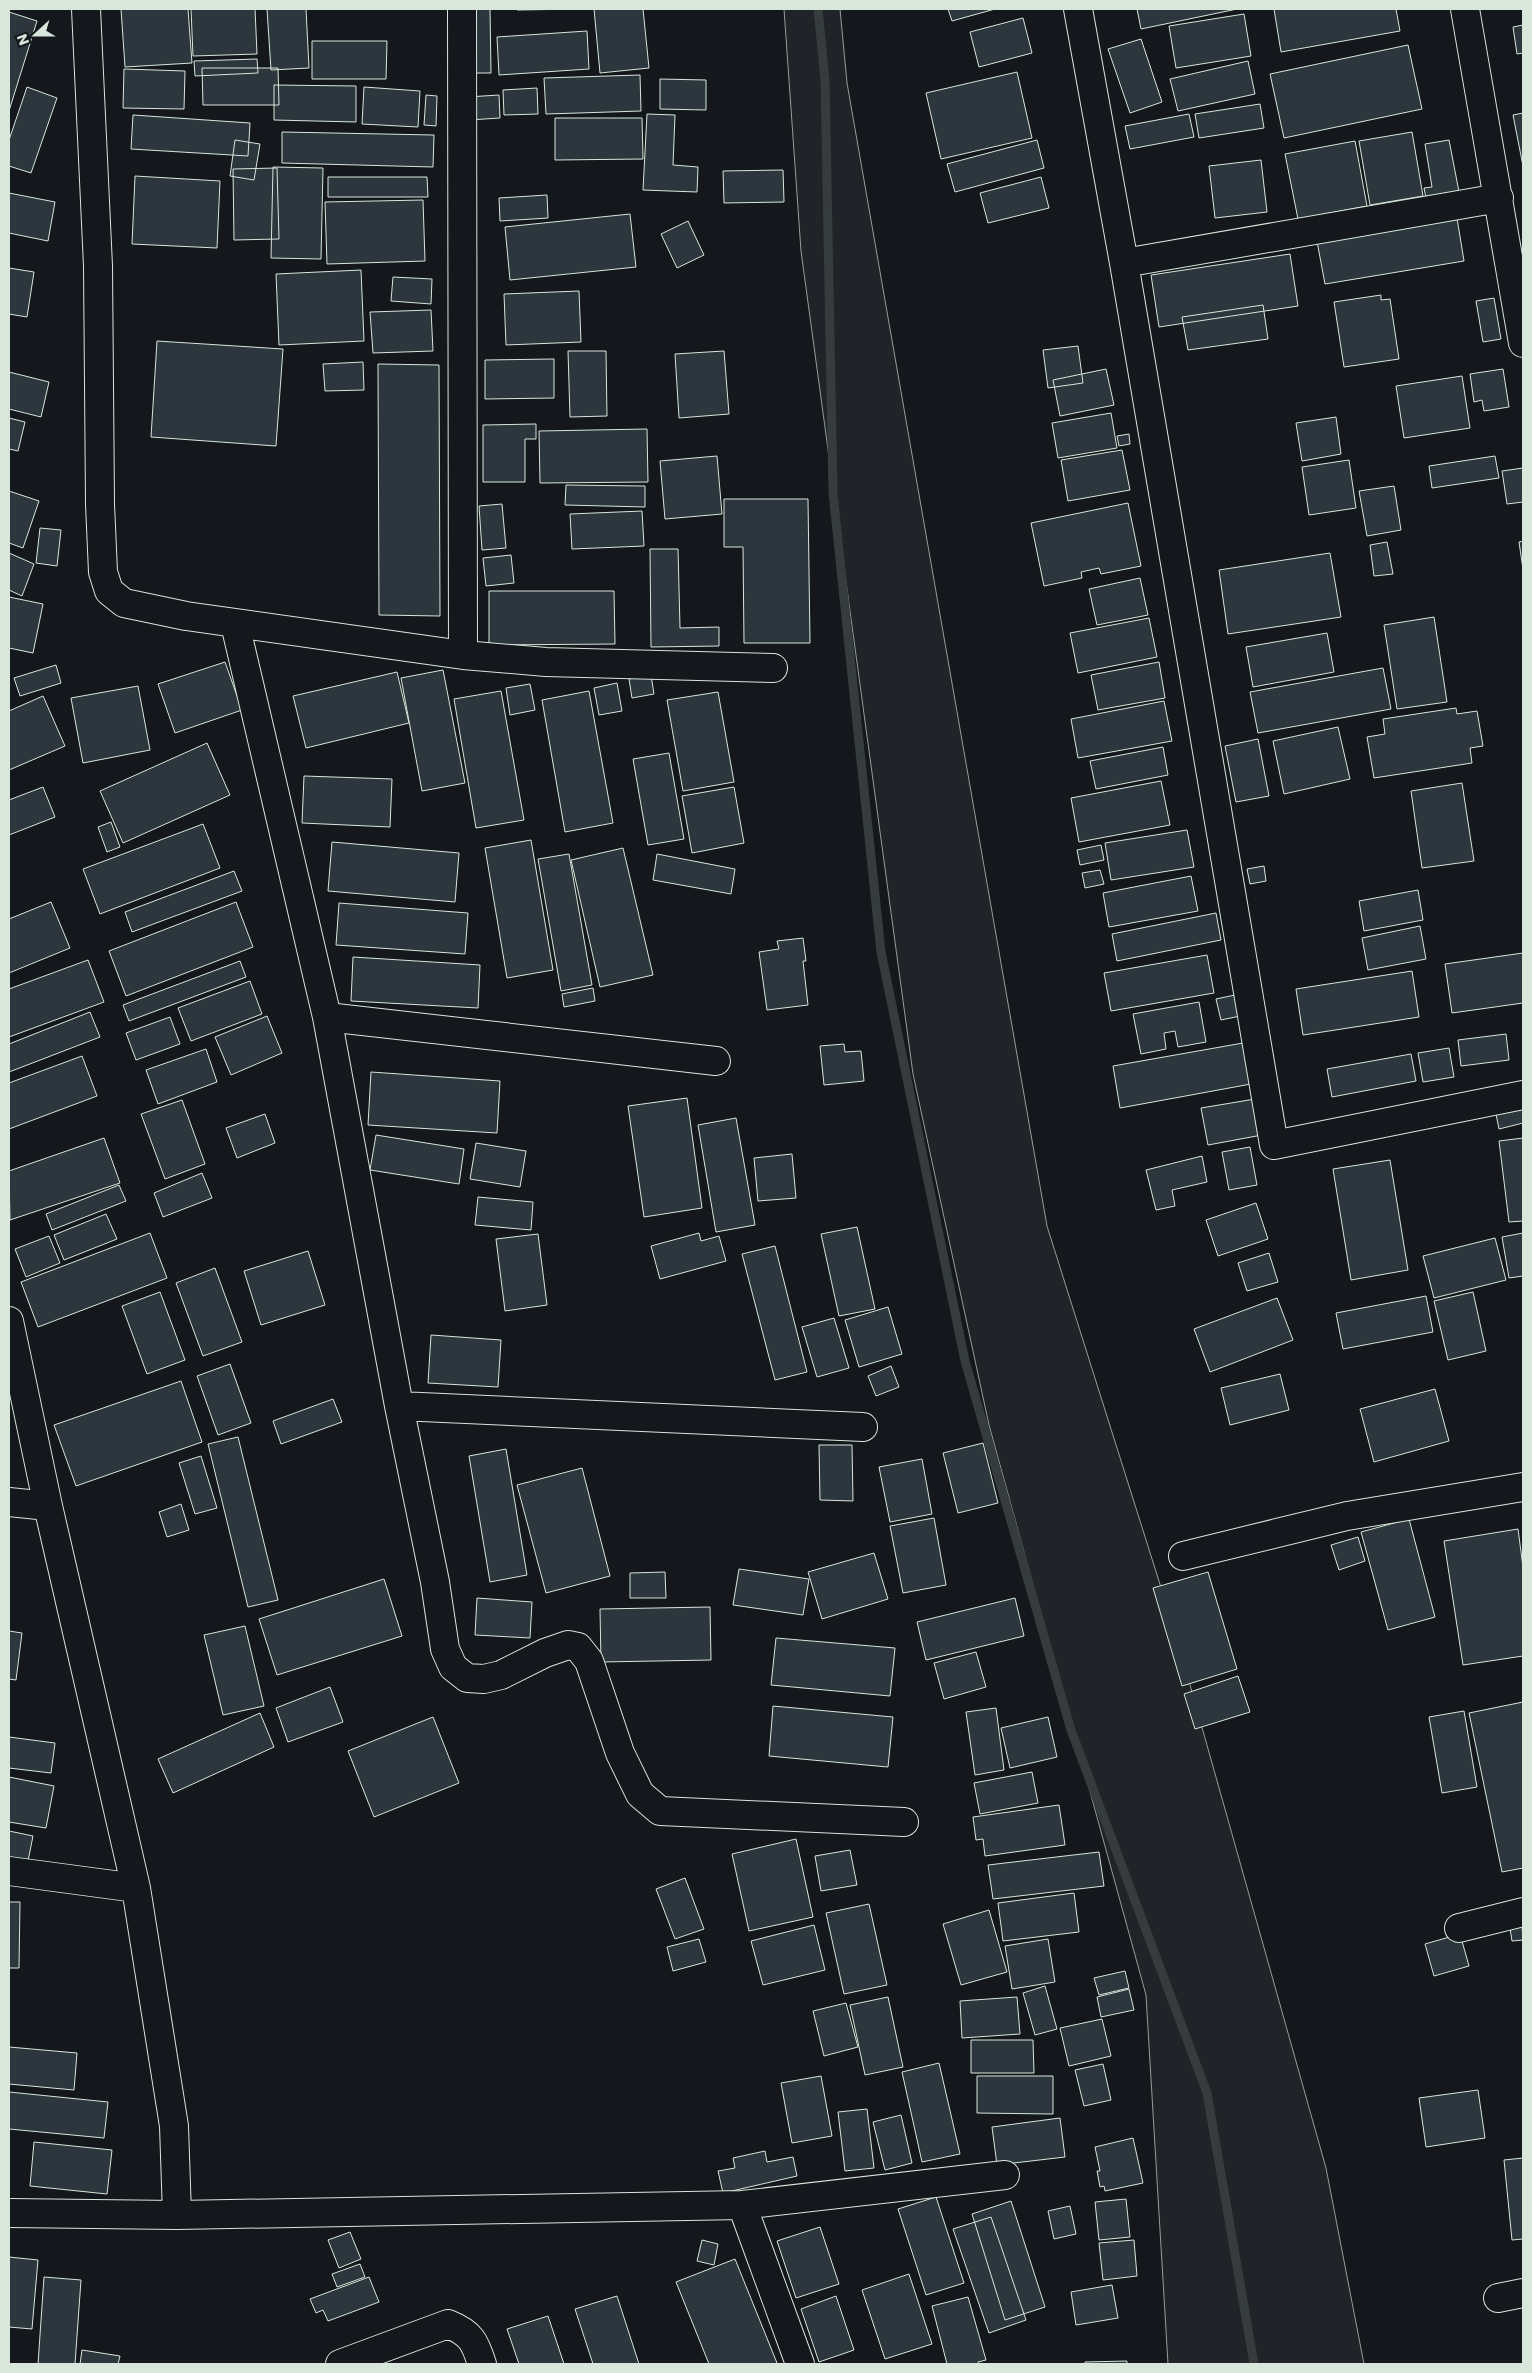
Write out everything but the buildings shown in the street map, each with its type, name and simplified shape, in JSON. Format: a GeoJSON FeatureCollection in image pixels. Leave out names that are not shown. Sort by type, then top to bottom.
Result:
{"type":"FeatureCollection","features":[{"type":"Feature","properties":{"kind":"street"},"geometry":{"type":"LineString","coordinates":[[86,9],[98,266],[100,504],[103,572],[109,591],[124,603],[235,624],[463,655],[546,662],[773,668]]}},
{"type":"Feature","properties":{"kind":"street"},"geometry":{"type":"LineString","coordinates":[[462,9],[463,655]]}},
{"type":"Feature","properties":{"kind":"street"},"geometry":{"type":"LineString","coordinates":[[1078,9],[1124,263],[1274,1145],[1523,1095]]}},
{"type":"Feature","properties":{"kind":"street"},"geometry":{"type":"LineString","coordinates":[[1465,9],[1523,343]]}},
{"type":"Feature","properties":{"kind":"street"},"geometry":{"type":"LineString","coordinates":[[1124,263],[1499,198]]}},
{"type":"Feature","properties":{"kind":"street"},"geometry":{"type":"LineString","coordinates":[[235,624],[327,1017],[400,1406],[436,1582],[445,1649],[453,1667],[467,1678],[484,1679],[501,1675],[545,1653],[568,1645],[578,1647],[589,1661],[620,1753],[640,1794],[660,1811],[904,1822]]}},
{"type":"Feature","properties":{"kind":"street"},"geometry":{"type":"LineString","coordinates":[[327,1017],[716,1061]]}},
{"type":"Feature","properties":{"kind":"street"},"geometry":{"type":"LineString","coordinates":[[9,1321],[48,1506],[136,1888],[174,2126],[177,2214]]}},
{"type":"Feature","properties":{"kind":"street"},"geometry":{"type":"LineString","coordinates":[[400,1406],[863,1427]]}},
{"type":"Feature","properties":{"kind":"street"},"geometry":{"type":"LineString","coordinates":[[1183,1556],[1347,1516],[1523,1487]]}},
{"type":"Feature","properties":{"kind":"street"},"geometry":{"type":"LineString","coordinates":[[9,1502],[48,1506]]}},
{"type":"Feature","properties":{"kind":"street"},"geometry":{"type":"LineString","coordinates":[[9,1871],[136,1888]]}},
{"type":"Feature","properties":{"kind":"street"},"geometry":{"type":"LineString","coordinates":[[1459,1928],[1523,1912]]}},
{"type":"Feature","properties":{"kind":"street"},"geometry":{"type":"LineString","coordinates":[[9,2213],[177,2214],[742,2204],[1006,2175]]}},
{"type":"Feature","properties":{"kind":"street"},"geometry":{"type":"LineString","coordinates":[[742,2204],[800,2364]]}},
{"type":"Feature","properties":{"kind":"street"},"geometry":{"type":"LineString","coordinates":[[340,2364],[448,2324],[464,2330],[476,2345],[482,2364]]}},
{"type":"Feature","properties":{"kind":"shaded area"},"geometry":{"type":"Polygon","coordinates":[[[784,9],[840,9],[847,83],[1047,1226],[1176,1635],[1326,2168],[1364,2364],[1168,2364],[1146,1995],[989,1425],[913,1074],[801,251],[784,9]]]}},
{"type":"Feature","properties":{"kind":"waterway"},"geometry":{"type":"LineString","coordinates":[[818,9],[825,80],[833,493],[881,952],[965,1361],[1071,1730],[1207,2093],[1254,2364]]}}]}
